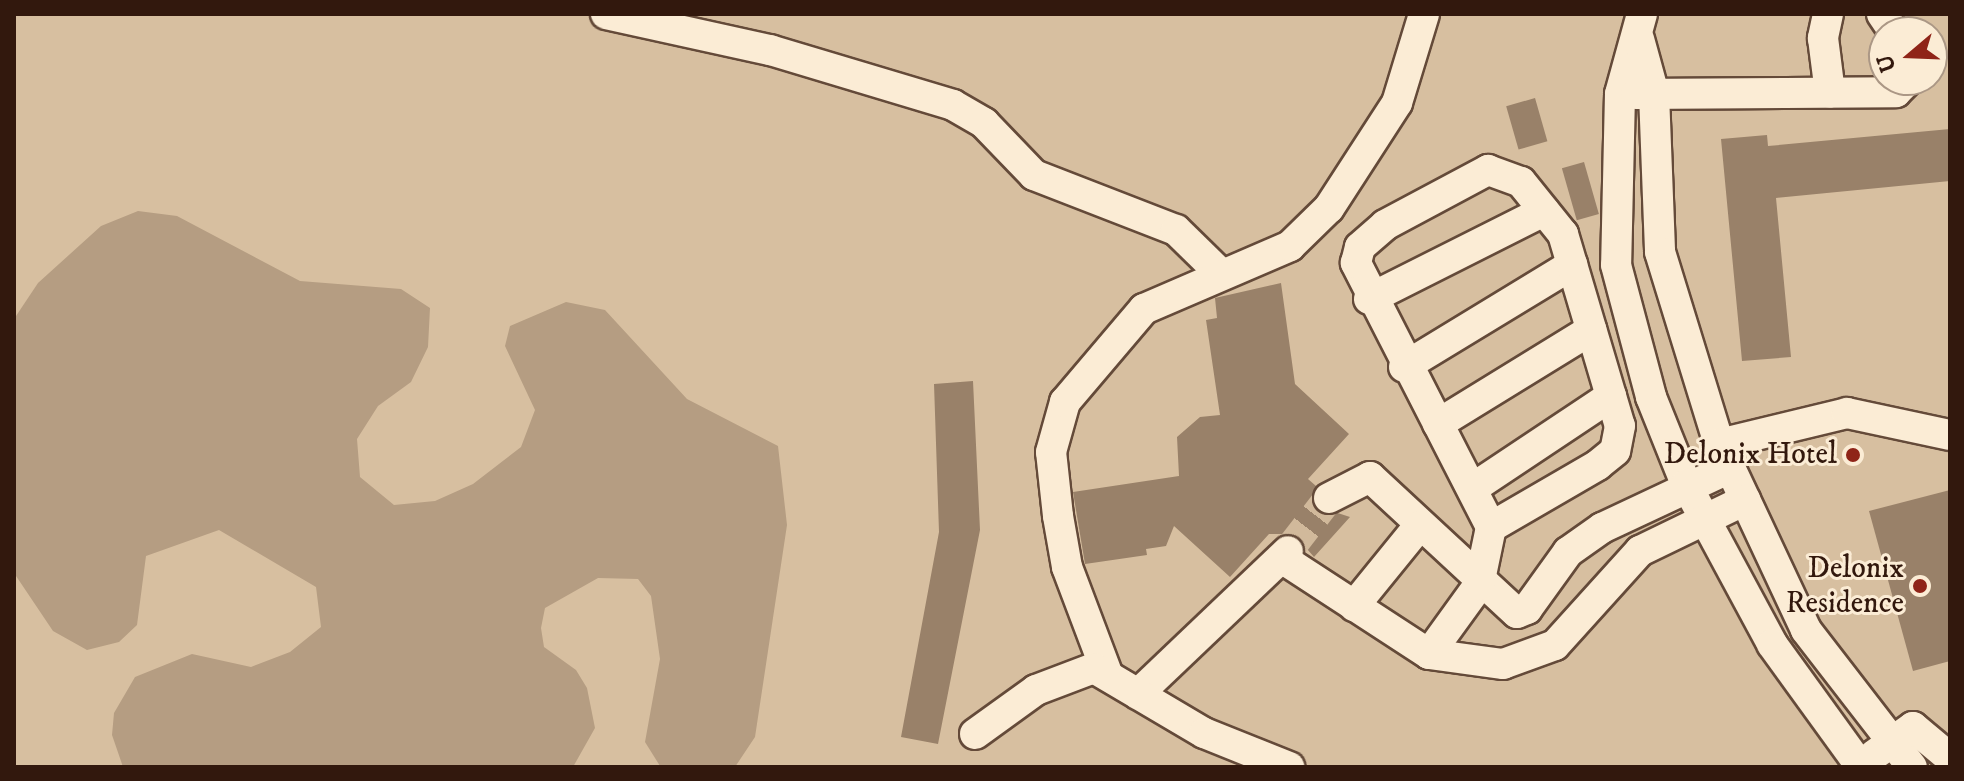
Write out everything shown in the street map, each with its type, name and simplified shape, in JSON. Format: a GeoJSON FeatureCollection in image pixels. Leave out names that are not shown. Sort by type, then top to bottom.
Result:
{"type":"FeatureCollection","features":[{"type":"Feature","properties":{"kind":"lane"},"geometry":{"type":"LineString","coordinates":[[606,14],[770,50],[953,105],[984,123],[1034,175],[1176,230],[1221,274]]}},
{"type":"Feature","properties":{"kind":"lane"},"geometry":{"type":"LineString","coordinates":[[1107,673],[1067,567],[1051,452],[1055,427],[1083,374],[1127,326],[1182,288],[1290,246],[1329,208],[1397,103],[1424,14]]}},
{"type":"Feature","properties":{"kind":"lane"},"geometry":{"type":"LineString","coordinates":[[1828,14],[1823,38],[1830,93]]}},
{"type":"Feature","properties":{"kind":"lane"},"geometry":{"type":"LineString","coordinates":[[1640,27],[1620,94],[1616,265],[1651,397],[1686,484],[1772,644],[1861,767],[1888,742],[1922,729],[1950,758]]}},
{"type":"Feature","properties":{"kind":"lane"},"geometry":{"type":"LineString","coordinates":[[1640,27],[1654,94],[1660,252],[1725,456],[1806,630],[1888,742],[1912,767]]}},
{"type":"Feature","properties":{"kind":"lane"},"geometry":{"type":"LineString","coordinates":[[1620,94],[1868,92]]}},
{"type":"Feature","properties":{"kind":"lane"},"geometry":{"type":"LineString","coordinates":[[1429,654],[1479,585],[1491,527],[1473,488],[1369,299],[1356,263],[1360,247],[1385,225],[1488,170],[1521,182],[1563,234],[1620,426],[1615,451],[1491,527]]}},
{"type":"Feature","properties":{"kind":"lane"},"geometry":{"type":"LineString","coordinates":[[1369,299],[1544,211]]}},
{"type":"Feature","properties":{"kind":"lane"},"geometry":{"type":"LineString","coordinates":[[1404,367],[1572,265]]}},
{"type":"Feature","properties":{"kind":"lane"},"geometry":{"type":"LineString","coordinates":[[1438,424],[1591,330]]}},
{"type":"Feature","properties":{"kind":"lane"},"geometry":{"type":"LineString","coordinates":[[1473,488],[1611,396]]}},
{"type":"Feature","properties":{"kind":"lane"},"geometry":{"type":"LineString","coordinates":[[1329,498],[1370,477],[1479,585],[1509,610],[1527,609],[1568,552],[1686,484],[1725,456],[1847,413],[1950,435]]}},
{"type":"Feature","properties":{"kind":"lane"},"geometry":{"type":"LineString","coordinates":[[1138,694],[1286,555],[1354,606],[1429,654],[1471,663],[1531,659],[1555,645],[1640,551],[1703,517],[1745,500]]}},
{"type":"Feature","properties":{"kind":"lane"},"geometry":{"type":"LineString","coordinates":[[1354,606],[1419,526]]}},
{"type":"Feature","properties":{"kind":"lane"},"geometry":{"type":"LineString","coordinates":[[975,734],[1081,669],[1107,673],[1204,733],[1289,767]]}},
{"type":"Feature","properties":{"kind":"shaded area"},"geometry":{"type":"Polygon","coordinates":[[[14,14],[1950,14],[1950,767],[14,767],[14,14]]]}},
{"type":"Feature","properties":{"kind":"shaded area"},"geometry":{"type":"Polygon","coordinates":[[[138,211],[177,216],[300,281],[401,289],[430,308],[428,347],[411,382],[378,406],[357,439],[360,477],[394,505],[435,501],[473,484],[521,447],[535,410],[505,346],[510,326],[566,302],[605,310],[687,399],[778,446],[787,525],[755,737],[735,767],[660,766],[645,742],[660,659],[651,596],[638,579],[598,578],[545,608],[541,628],[544,647],[576,670],[587,688],[595,728],[573,767],[123,767],[112,735],[114,713],[135,677],[192,654],[251,667],[290,652],[321,627],[316,587],[219,530],[146,556],[137,625],[119,642],[87,650],[53,631],[14,573],[14,319],[38,283],[101,226],[138,211]]]}},
{"type":"Feature","properties":{"kind":"building"},"geometry":{"type":"Polygon","coordinates":[[[1535,98],[1547,141],[1519,150],[1506,106],[1535,98]]]}},
{"type":"Feature","properties":{"kind":"building"},"geometry":{"type":"Polygon","coordinates":[[[1950,129],[1950,181],[1776,198],[1791,357],[1742,361],[1721,139],[1767,135],[1768,146],[1950,129]]]}},
{"type":"Feature","properties":{"kind":"building"},"geometry":{"type":"Polygon","coordinates":[[[1584,162],[1599,214],[1577,220],[1562,168],[1584,162]]]}},
{"type":"Feature","properties":{"kind":"building"},"geometry":{"type":"Polygon","coordinates":[[[1281,283],[1295,384],[1349,434],[1308,479],[1316,486],[1313,505],[1350,517],[1314,557],[1294,534],[1269,534],[1230,577],[1174,526],[1166,546],[1146,549],[1147,555],[1085,564],[1073,492],[1179,476],[1177,437],[1200,417],[1220,415],[1206,320],[1217,318],[1215,298],[1281,283]]]}},
{"type":"Feature","properties":{"kind":"building"},"geometry":{"type":"Polygon","coordinates":[[[973,381],[980,530],[938,744],[901,737],[939,532],[934,384],[973,381]]]}},
{"type":"Feature","properties":{"kind":"building","name":"Delonix Residence"},"geometry":{"type":"Polygon","coordinates":[[[1950,490],[1950,661],[1913,671],[1869,511],[1950,490]]]}},
{"type":"Feature","properties":{"kind":"tunnel"},"geometry":{"type":"LineString","coordinates":[[1288,551],[1329,498]]}},
{"type":"Feature","properties":{"kind":"place","name":"Delonix Hotel"},"geometry":{"type":"Point","coordinates":[1853,455]}},
{"type":"Feature","properties":{"kind":"place","name":"Delonix Residence"},"geometry":{"type":"Point","coordinates":[1920,586]}}]}
